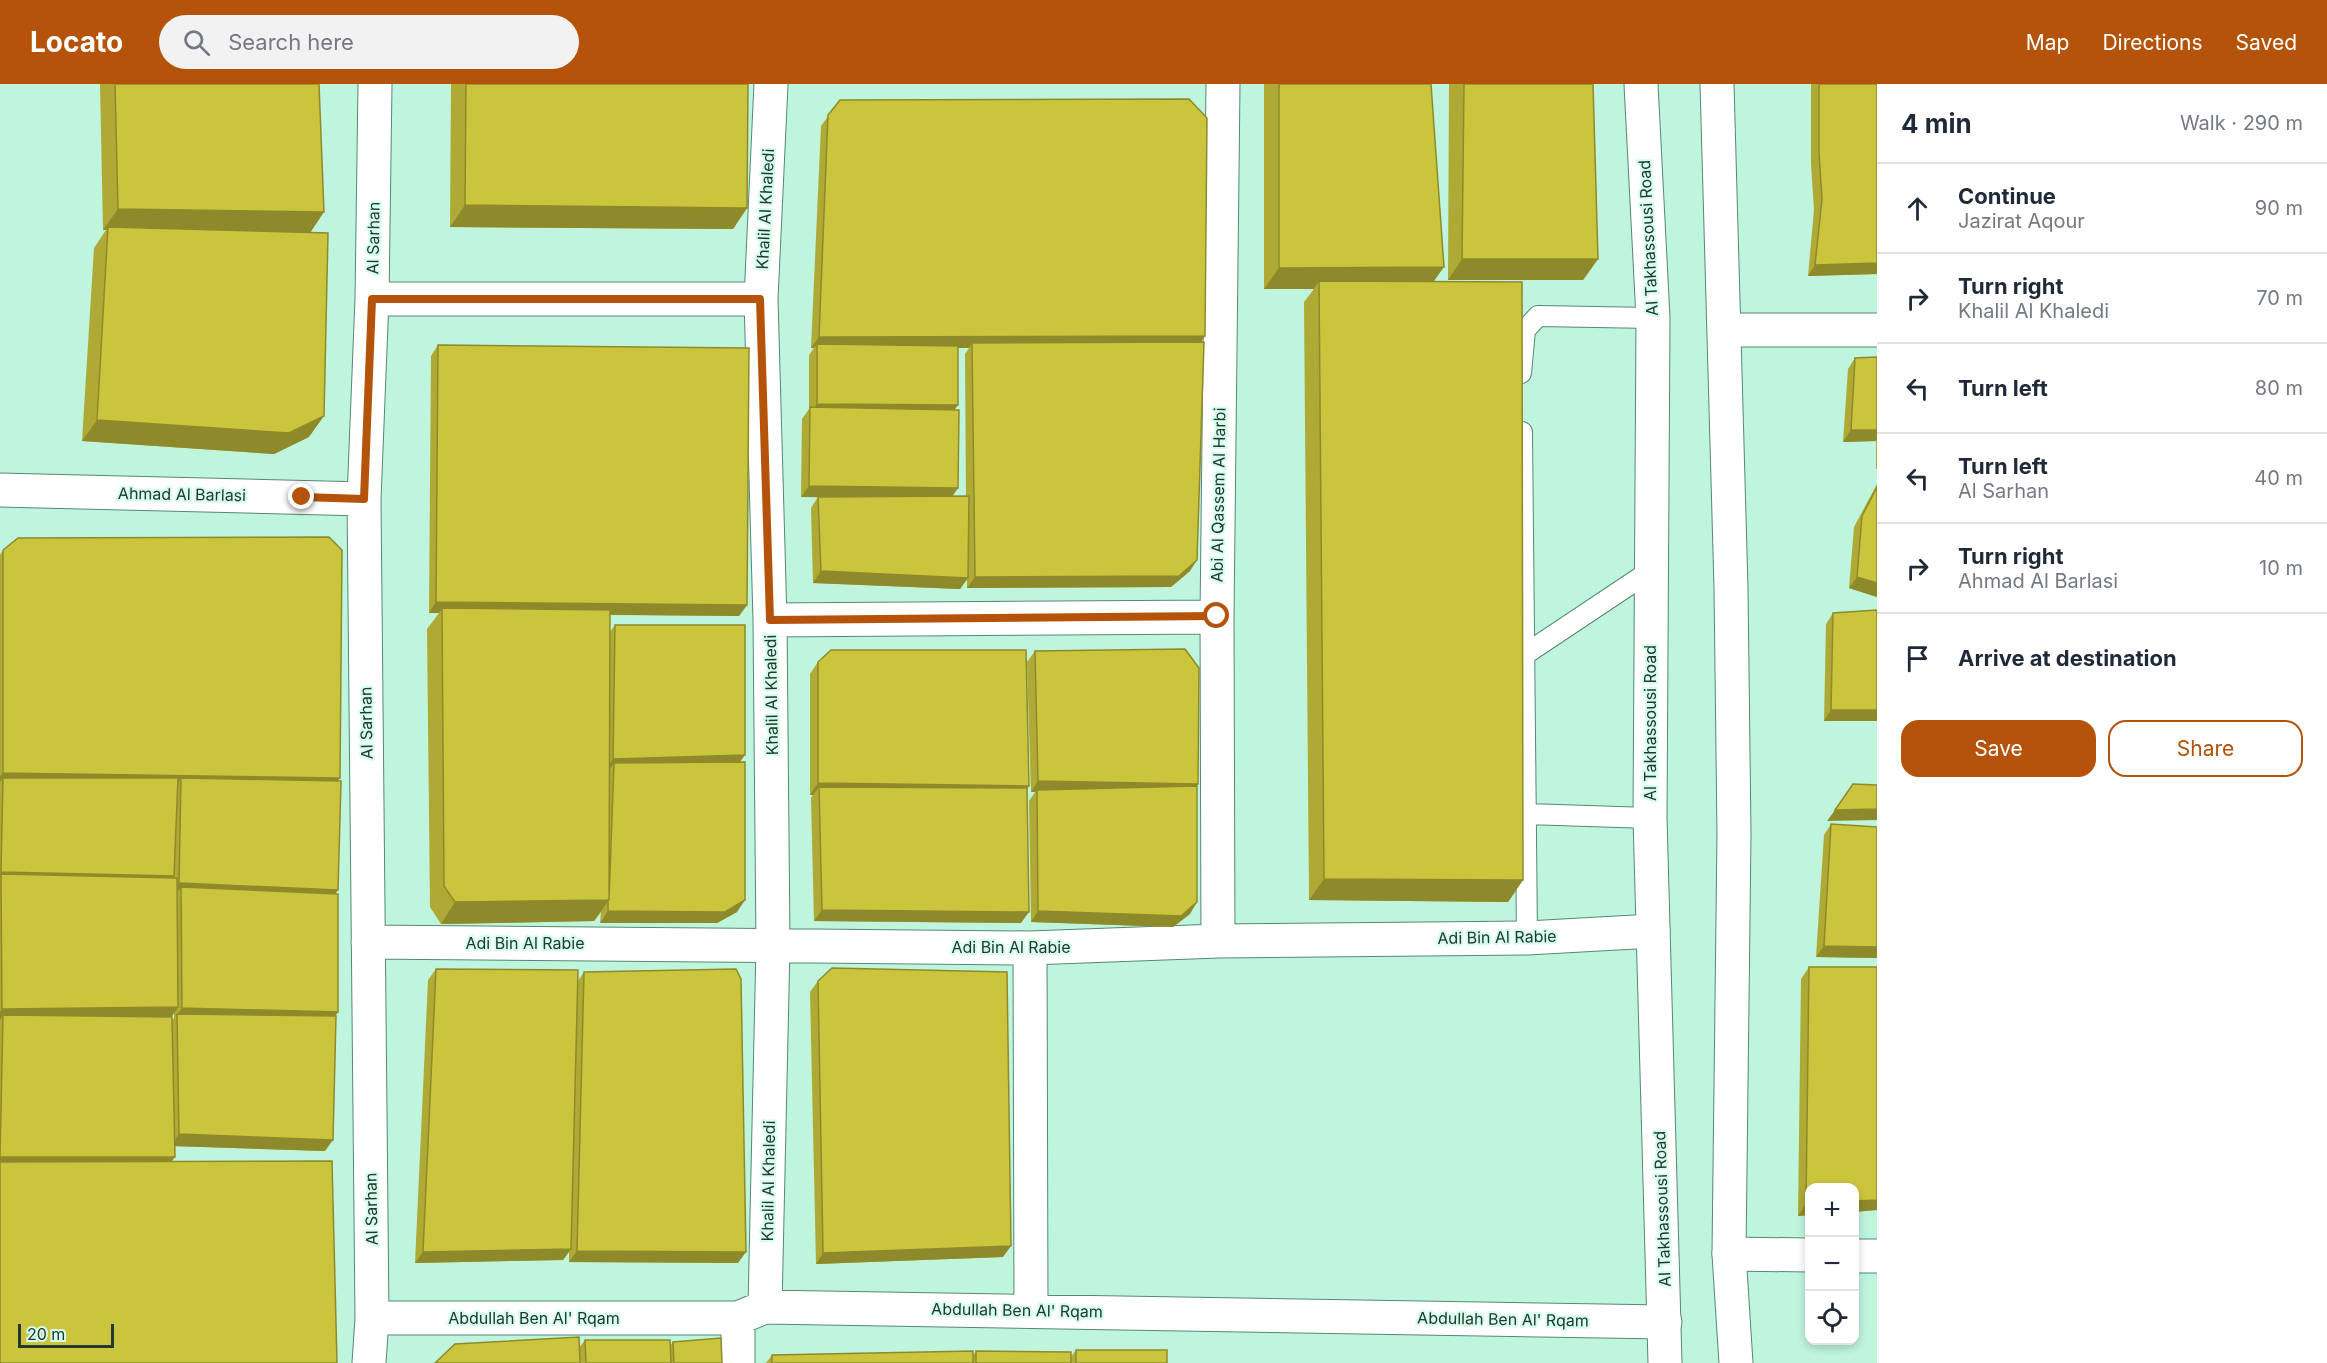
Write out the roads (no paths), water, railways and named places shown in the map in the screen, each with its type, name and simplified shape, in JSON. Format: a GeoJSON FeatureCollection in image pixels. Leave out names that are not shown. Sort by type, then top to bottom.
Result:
{"type":"FeatureCollection","features":[{"type":"Feature","properties":{"kind":"street","name":"Al Sarhan"},"geometry":{"type":"LineString","coordinates":[[369,1363],[372,1318],[364,499],[372,299],[375,84]]}},
{"type":"Feature","properties":{"kind":"street","name":"Khalil Al Khaledi"},"geometry":{"type":"LineString","coordinates":[[738,1363],[752,1312],[773,945],[770,620],[760,299],[771,84]]}},
{"type":"Feature","properties":{"kind":"street","name":"Abi Al Qassem Al Harbi"},"geometry":{"type":"LineString","coordinates":[[1218,941],[1217,616],[1223,84]]}},
{"type":"Feature","properties":{"kind":"street","name":"Al Takhassousi Road"},"geometry":{"type":"LineString","coordinates":[[1641,84],[1653,318],[1650,818],[1665,1363]]}},
{"type":"Feature","properties":{"kind":"street"},"geometry":{"type":"LineString","coordinates":[[1718,84],[1726,330],[1734,834],[1729,1254],[1736,1363]]}},
{"type":"Feature","properties":{"kind":"street"},"geometry":{"type":"LineString","coordinates":[[372,299],[760,299]]}},
{"type":"Feature","properties":{"kind":"street"},"geometry":{"type":"LineString","coordinates":[[1726,330],[1877,330]]}},
{"type":"Feature","properties":{"kind":"street","name":"Ahmad Al Barlasi"},"geometry":{"type":"LineString","coordinates":[[0,490],[364,499]]}},
{"type":"Feature","properties":{"kind":"street"},"geometry":{"type":"LineString","coordinates":[[770,620],[1217,616]]}},
{"type":"Feature","properties":{"kind":"street","name":"Adi Bin Al Rabie"},"geometry":{"type":"LineString","coordinates":[[368,942],[1030,948],[1218,941],[1527,938],[1653,931]]}},
{"type":"Feature","properties":{"kind":"street"},"geometry":{"type":"LineString","coordinates":[[1030,948],[1031,1310]]}},
{"type":"Feature","properties":{"kind":"street"},"geometry":{"type":"LineString","coordinates":[[1729,1254],[1805,1255]]}},
{"type":"Feature","properties":{"kind":"street"},"geometry":{"type":"LineString","coordinates":[[1859,1256],[1877,1256]]}},
{"type":"Feature","properties":{"kind":"street","name":"Abdullah Ben Al' Rqam"},"geometry":{"type":"LineString","coordinates":[[372,1318],[1031,1310],[1665,1322]]}},
{"type":"Feature","properties":{"kind":"lane"},"geometry":{"type":"LineString","coordinates":[[1521,387],[1521,353],[1525,330],[1538,316],[1653,318]]}},
{"type":"Feature","properties":{"kind":"lane"},"geometry":{"type":"LineString","coordinates":[[1522,411],[1527,938]]}},
{"type":"Feature","properties":{"kind":"lane"},"geometry":{"type":"LineString","coordinates":[[1524,655],[1650,571]]}},
{"type":"Feature","properties":{"kind":"lane"},"geometry":{"type":"LineString","coordinates":[[1526,814],[1650,818]]}}]}
